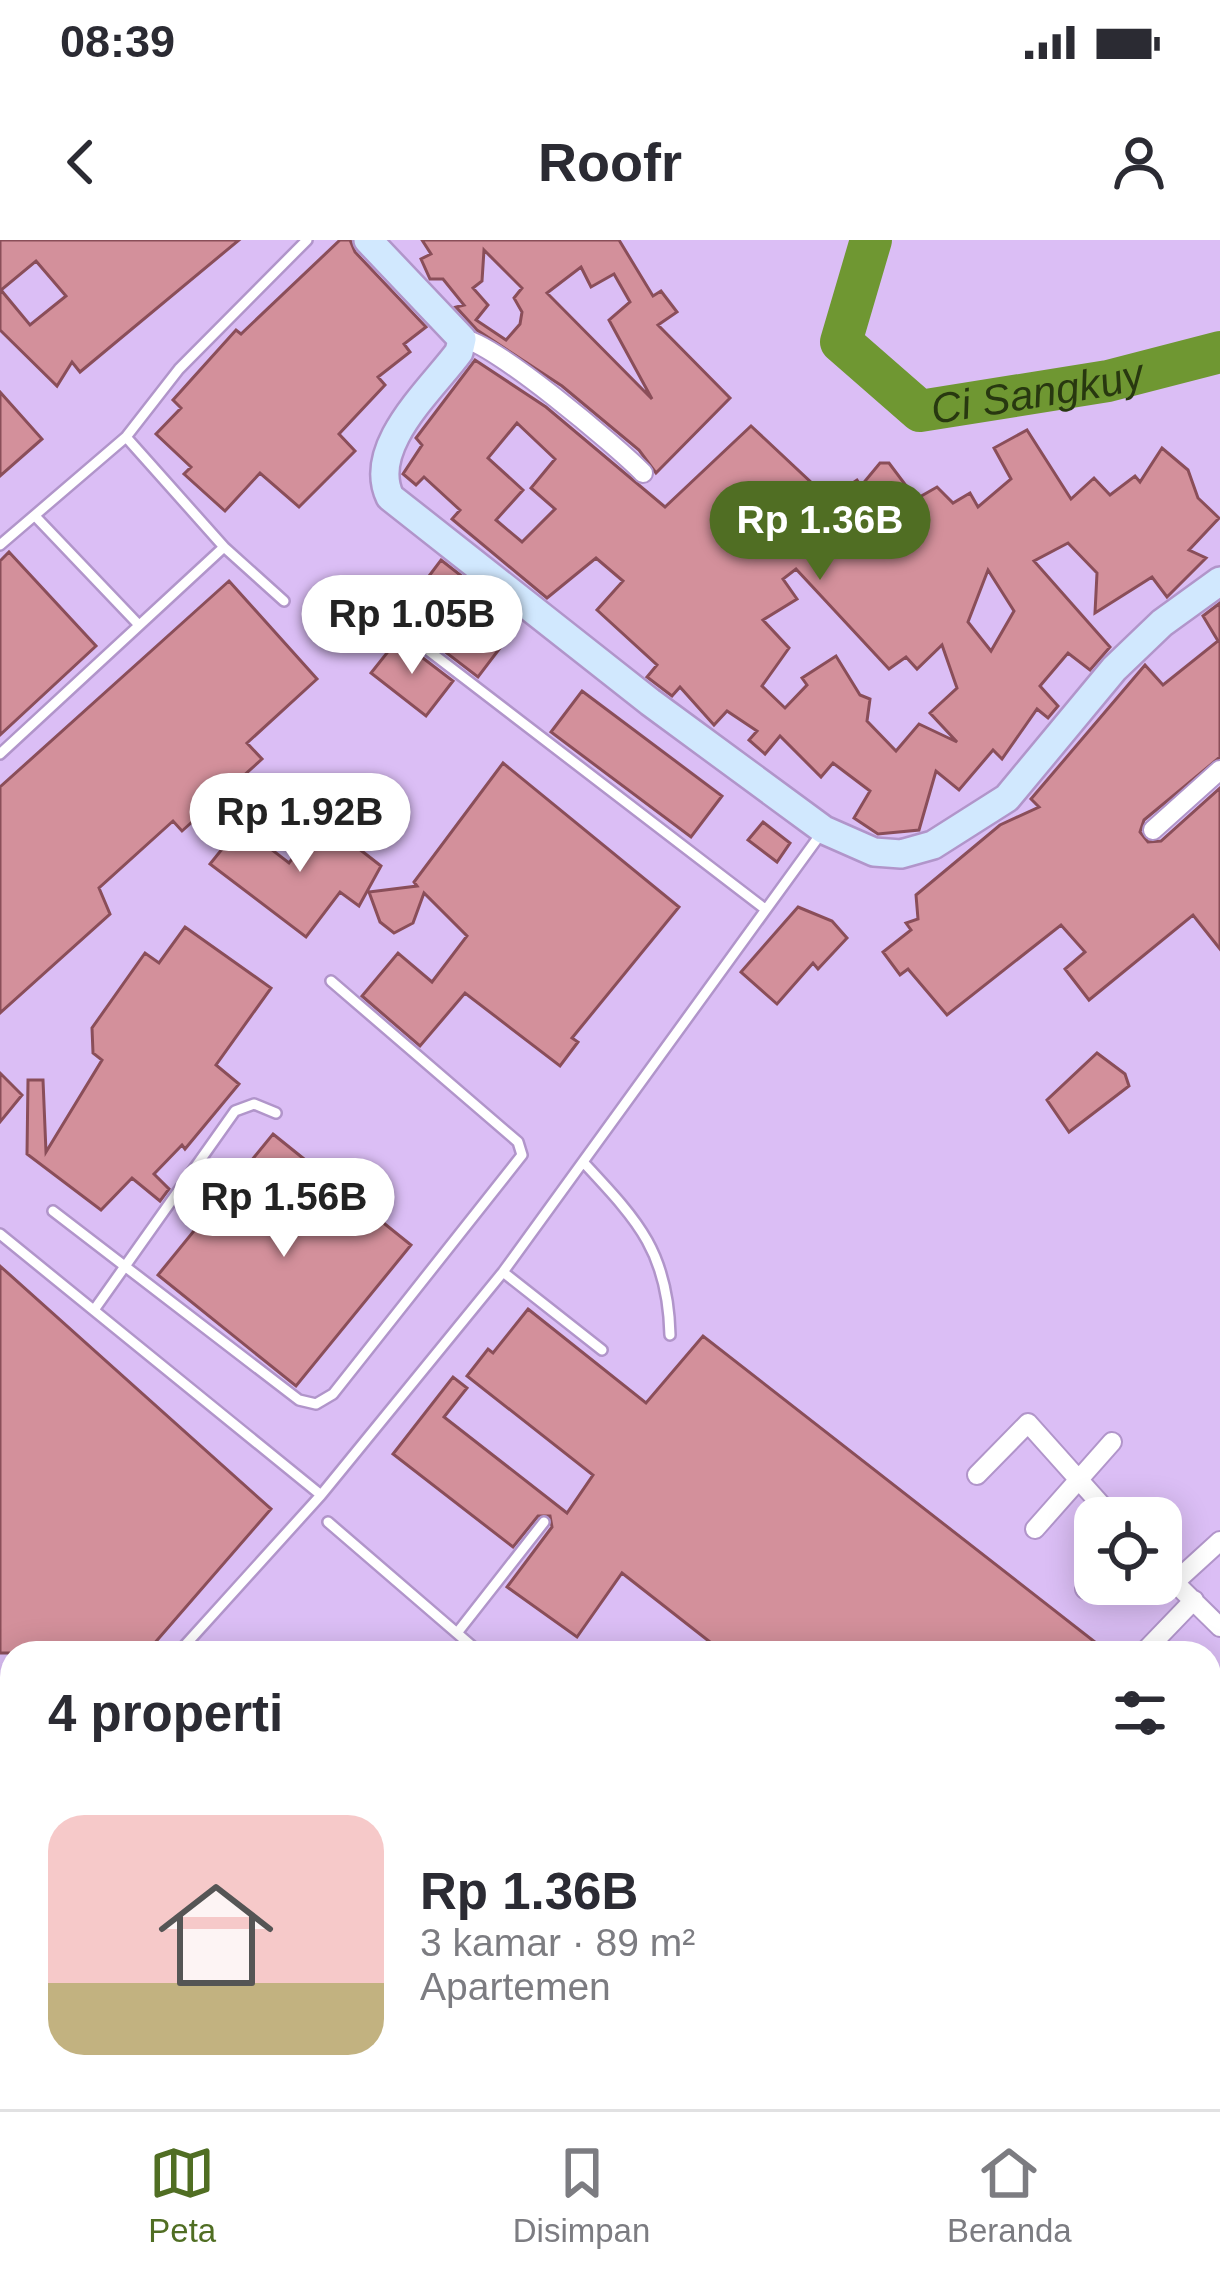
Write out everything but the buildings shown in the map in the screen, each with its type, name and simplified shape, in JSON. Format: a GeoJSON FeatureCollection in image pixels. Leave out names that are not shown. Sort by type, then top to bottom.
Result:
{"type":"FeatureCollection","features":[{"type":"Feature","properties":{"kind":"street"},"geometry":{"type":"LineString","coordinates":[[368,240],[462,339],[474,339],[505,356],[643,473]]}},
{"type":"Feature","properties":{"kind":"street"},"geometry":{"type":"LineString","coordinates":[[462,339],[460,352],[388,450],[382,481],[390,497],[650,702],[824,830],[874,852],[901,854],[968,828],[1007,798],[1114,670],[1162,623],[1220,581]]}},
{"type":"Feature","properties":{"kind":"street"},"geometry":{"type":"LineString","coordinates":[[1153,830],[1220,770]]}},
{"type":"Feature","properties":{"kind":"street"},"geometry":{"type":"LineString","coordinates":[[977,1475],[1028,1423],[1095,1497]]}},
{"type":"Feature","properties":{"kind":"street"},"geometry":{"type":"LineString","coordinates":[[1035,1528],[1112,1442]]}},
{"type":"Feature","properties":{"kind":"street"},"geometry":{"type":"LineString","coordinates":[[1182,1566],[1220,1541]]}},
{"type":"Feature","properties":{"kind":"street"},"geometry":{"type":"LineString","coordinates":[[1182,1588],[1220,1627]]}},
{"type":"Feature","properties":{"kind":"street"},"geometry":{"type":"LineString","coordinates":[[1155,1641],[1194,1600]]}},
{"type":"Feature","properties":{"kind":"lane"},"geometry":{"type":"LineString","coordinates":[[0,545],[126,437],[178,369],[307,240]]}},
{"type":"Feature","properties":{"kind":"lane"},"geometry":{"type":"LineString","coordinates":[[126,437],[224,547],[284,601]]}},
{"type":"Feature","properties":{"kind":"lane"},"geometry":{"type":"LineString","coordinates":[[35,516],[138,624]]}},
{"type":"Feature","properties":{"kind":"lane"},"geometry":{"type":"LineString","coordinates":[[0,754],[224,547]]}},
{"type":"Feature","properties":{"kind":"lane"},"geometry":{"type":"LineString","coordinates":[[403,631],[765,909]]}},
{"type":"Feature","properties":{"kind":"lane"},"geometry":{"type":"LineString","coordinates":[[189,1641],[313,1510],[503,1272],[824,830]]}},
{"type":"Feature","properties":{"kind":"lane"},"geometry":{"type":"LineString","coordinates":[[53,1211],[299,1400],[316,1404],[333,1394],[522,1155],[518,1142],[331,981]]}},
{"type":"Feature","properties":{"kind":"lane"},"geometry":{"type":"LineString","coordinates":[[94,1310],[235,1111],[254,1105],[276,1113]]}},
{"type":"Feature","properties":{"kind":"lane"},"geometry":{"type":"LineString","coordinates":[[584,1163],[638,1222],[658,1255],[670,1335]]}},
{"type":"Feature","properties":{"kind":"lane"},"geometry":{"type":"LineString","coordinates":[[0,1234],[321,1495]]}},
{"type":"Feature","properties":{"kind":"lane"},"geometry":{"type":"LineString","coordinates":[[503,1272],[602,1350]]}},
{"type":"Feature","properties":{"kind":"lane"},"geometry":{"type":"LineString","coordinates":[[328,1522],[466,1641]]}},
{"type":"Feature","properties":{"kind":"lane"},"geometry":{"type":"LineString","coordinates":[[457,1633],[544,1522]]}},
{"type":"Feature","properties":{"kind":"waterway","name":"Ci Sangkuy"},"geometry":{"type":"LineString","coordinates":[[871,240],[841,342],[920,411],[1108,381],[1220,352]]}}]}
